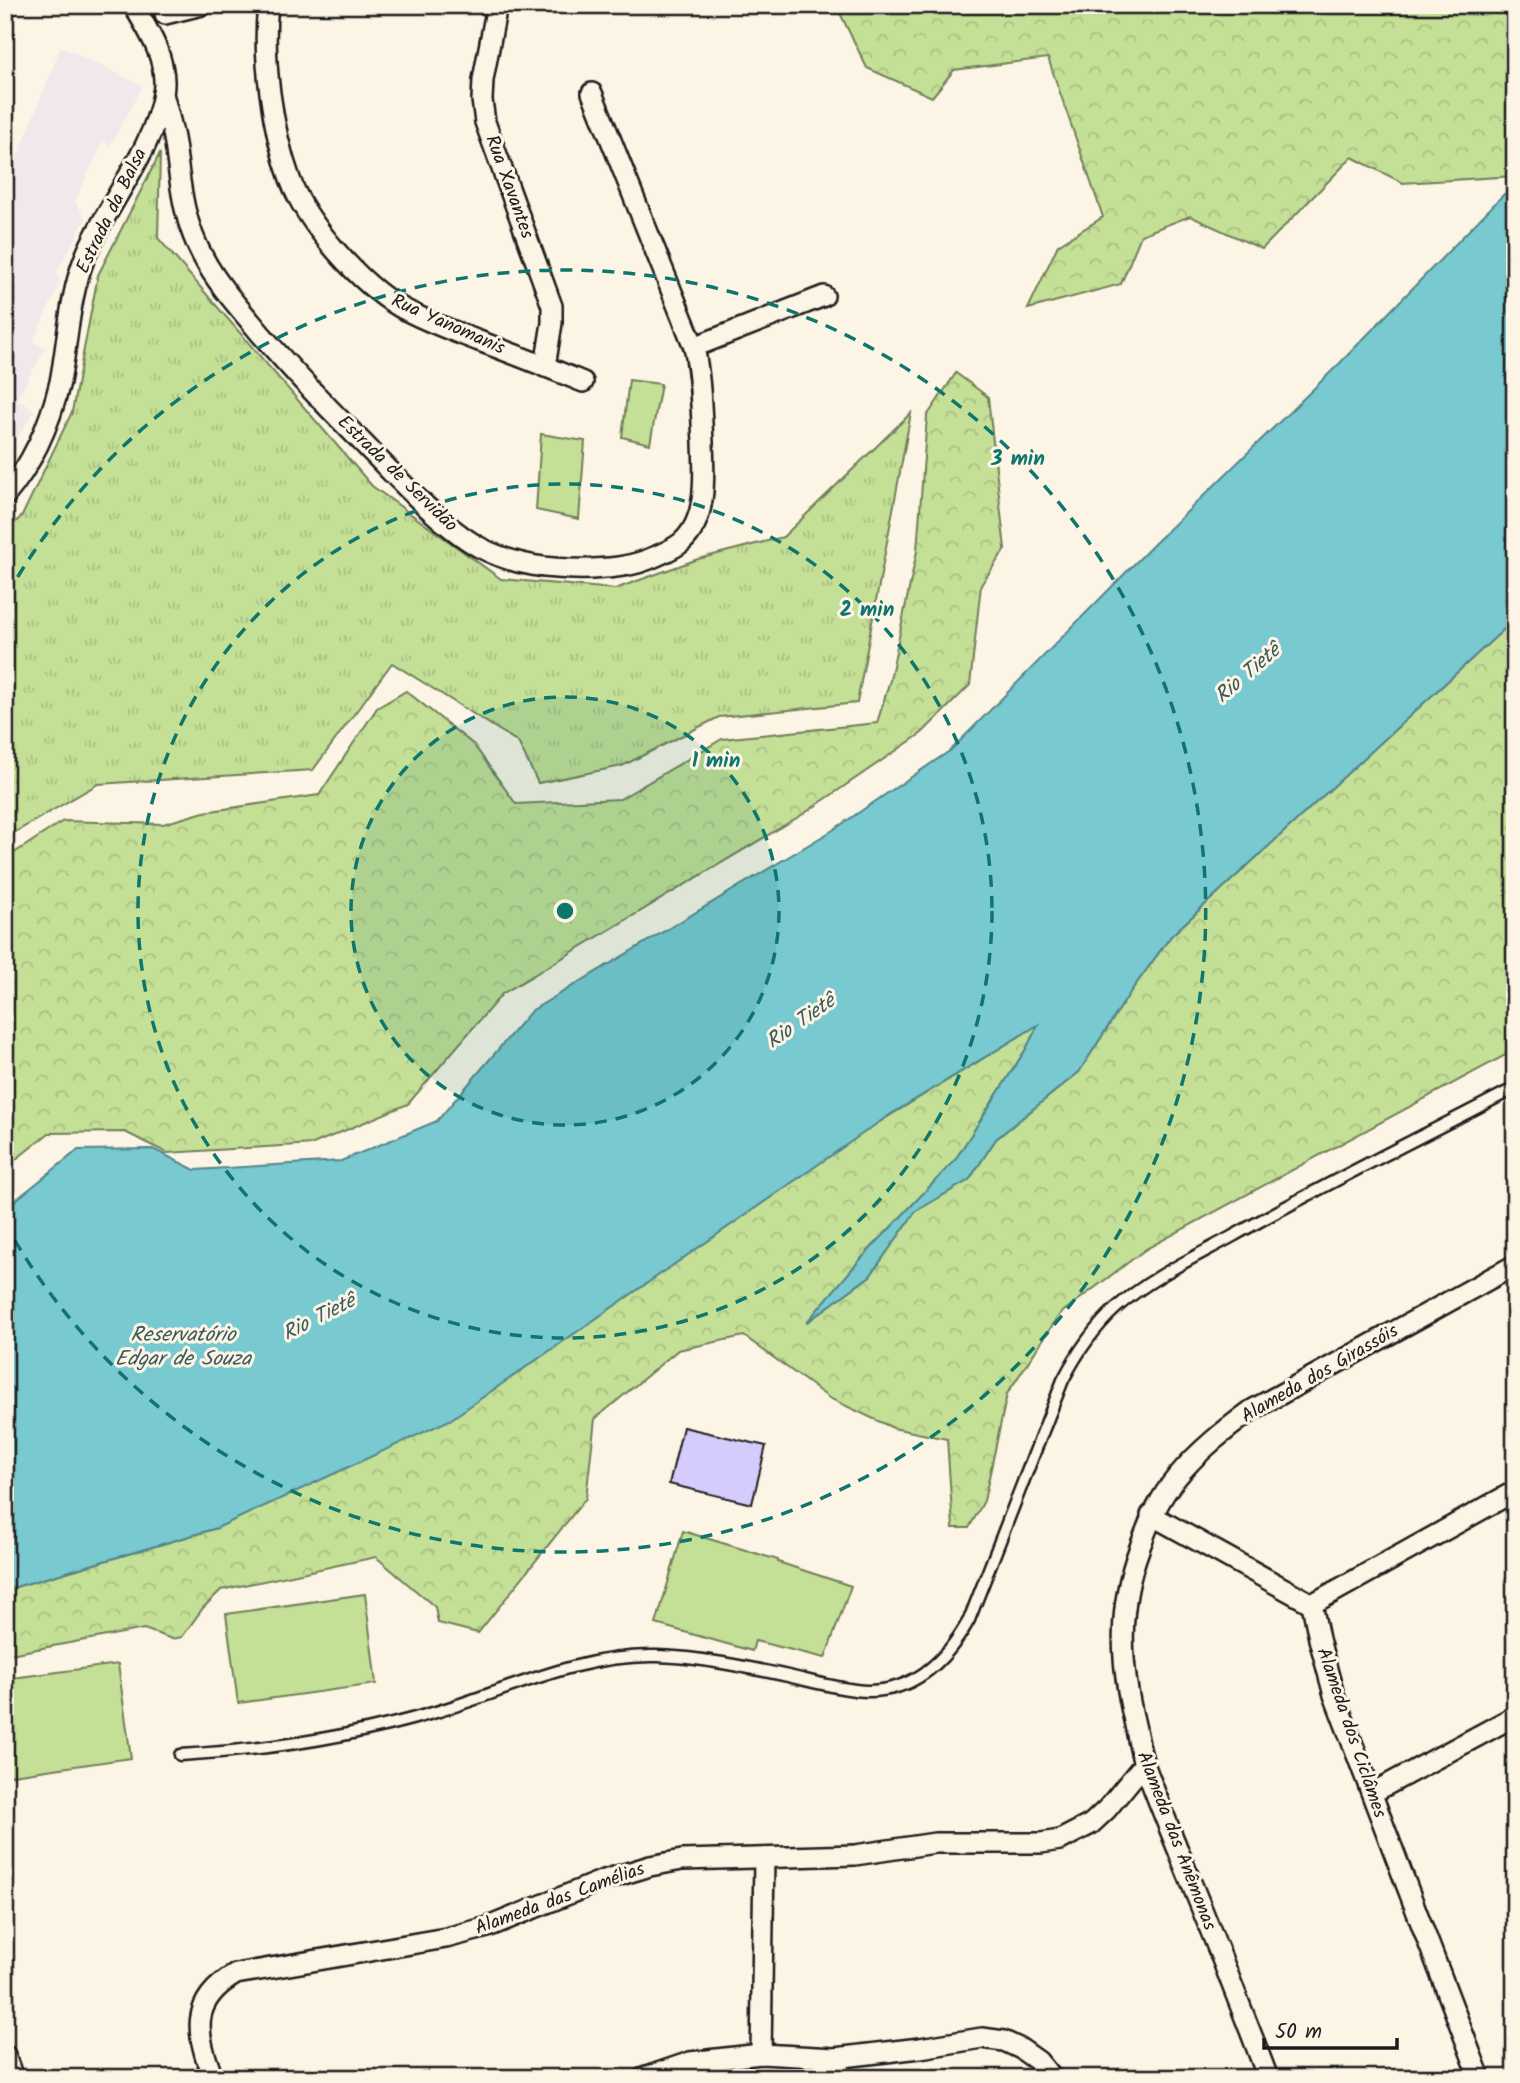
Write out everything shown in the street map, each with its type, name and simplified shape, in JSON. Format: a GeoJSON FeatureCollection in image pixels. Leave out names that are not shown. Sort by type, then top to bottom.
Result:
{"type":"FeatureCollection","features":[{"type":"Feature","properties":{"kind":"street","name":"Estrada da Balsa"},"geometry":{"type":"LineString","coordinates":[[5,496],[22,477],[38,448],[60,382],[76,288],[85,257],[142,150],[163,94],[164,74],[157,48],[132,5]]}},
{"type":"Feature","properties":{"kind":"street"},"geometry":{"type":"LineString","coordinates":[[165,14],[202,5]]}},
{"type":"Feature","properties":{"kind":"street","name":"Rua Yanomanis"},"geometry":{"type":"LineString","coordinates":[[268,5],[267,64],[277,128],[290,180],[304,208],[329,243],[366,283],[400,307],[448,329],[583,382]]}},
{"type":"Feature","properties":{"kind":"street","name":"Rua Xavantes"},"geometry":{"type":"LineString","coordinates":[[497,5],[483,80],[482,100],[485,121],[496,155],[552,306],[545,367]]}},
{"type":"Feature","properties":{"kind":"street","name":"Estrada de Servidão"},"geometry":{"type":"LineString","coordinates":[[163,94],[176,148],[185,217],[203,258],[228,295],[274,351],[411,491],[457,532],[500,558],[525,565],[564,569],[637,564],[680,544],[695,524],[701,505],[704,471],[699,373],[694,348],[592,93]]}},
{"type":"Feature","properties":{"kind":"street"},"geometry":{"type":"LineString","coordinates":[[694,348],[824,296]]}},
{"type":"Feature","properties":{"kind":"street","name":"Alameda dos Girassóis"},"geometry":{"type":"LineString","coordinates":[[1152,1515],[1190,1461],[1252,1410],[1515,1265]]}},
{"type":"Feature","properties":{"kind":"street"},"geometry":{"type":"LineString","coordinates":[[1152,1515],[1312,1604],[1515,1491]]}},
{"type":"Feature","properties":{"kind":"street","name":"Alameda das Anêmonas"},"geometry":{"type":"LineString","coordinates":[[1152,1515],[1129,1580],[1123,1615],[1122,1653],[1126,1689],[1144,1764],[1268,2078]]}},
{"type":"Feature","properties":{"kind":"street","name":"Alameda dos Ciclâmes"},"geometry":{"type":"LineString","coordinates":[[1312,1604],[1321,1651],[1334,1695],[1480,2078]]}},
{"type":"Feature","properties":{"kind":"street"},"geometry":{"type":"LineString","coordinates":[[1372,1793],[1515,1716]]}},
{"type":"Feature","properties":{"kind":"street","name":"Alameda das Camélias"},"geometry":{"type":"LineString","coordinates":[[212,2078],[199,2031],[201,2011],[210,1994],[222,1982],[236,1974],[446,1938],[488,1927],[601,1881],[650,1866],[682,1860],[855,1855],[935,1843],[1016,1844],[1060,1840],[1091,1824],[1144,1764]]}},
{"type":"Feature","properties":{"kind":"street"},"geometry":{"type":"LineString","coordinates":[[761,2054],[764,1858]]}},
{"type":"Feature","properties":{"kind":"street"},"geometry":{"type":"LineString","coordinates":[[643,2078],[690,2062],[761,2054],[835,2057],[982,2038],[1004,2041],[1021,2049],[1038,2061],[1052,2078]]}},
{"type":"Feature","properties":{"kind":"street"},"geometry":{"type":"LineString","coordinates":[[5,2055],[13,2078]]}},
{"type":"Feature","properties":{"kind":"street"},"geometry":{"type":"LineString","coordinates":[[835,2057],[843,2078]]}},
{"type":"Feature","properties":{"kind":"lane"},"geometry":{"type":"LineString","coordinates":[[180,1755],[232,1752],[358,1732],[436,1712],[580,1664],[618,1656],[659,1656],[714,1662],[858,1691],[883,1690],[907,1683],[927,1672],[958,1641],[969,1620],[1063,1380],[1093,1331],[1116,1308],[1150,1282],[1269,1215],[1515,1088]]}},
{"type":"Feature","properties":{"kind":"shaded area"},"geometry":{"type":"Polygon","coordinates":[[[61,46],[143,86],[110,146],[103,141],[75,201],[86,219],[56,273],[61,281],[33,342],[46,348],[17,398],[35,411],[9,450],[5,447],[5,189],[61,46]]]}},
{"type":"Feature","properties":{"kind":"green space"},"geometry":{"type":"Polygon","coordinates":[[[836,5],[1515,5],[1515,176],[1403,183],[1352,157],[1262,249],[1190,216],[1141,235],[1121,284],[1028,309],[1058,245],[1103,217],[1048,58],[954,70],[932,97],[867,68],[836,5]]]}},
{"type":"Feature","properties":{"kind":"green space"},"geometry":{"type":"Polygon","coordinates":[[[160,153],[158,238],[372,486],[501,579],[615,589],[698,559],[783,537],[911,413],[857,703],[719,717],[622,766],[538,783],[518,742],[392,663],[313,770],[98,784],[5,838],[5,532],[22,516],[72,412],[98,275],[160,153]]]}},
{"type":"Feature","properties":{"kind":"green space"},"geometry":{"type":"Polygon","coordinates":[[[956,373],[988,397],[1005,549],[981,585],[970,685],[922,733],[805,813],[502,994],[408,1104],[313,1144],[167,1153],[125,1132],[49,1133],[5,1168],[5,859],[63,821],[163,824],[204,812],[319,795],[377,708],[406,691],[474,745],[516,804],[620,799],[722,739],[877,723],[890,680],[917,551],[927,416],[956,373]]]}},
{"type":"Feature","properties":{"kind":"green space"},"geometry":{"type":"Polygon","coordinates":[[[629,380],[661,384],[650,444],[622,437],[629,380]]]}},
{"type":"Feature","properties":{"kind":"green space"},"geometry":{"type":"Polygon","coordinates":[[[541,434],[585,441],[579,519],[536,510],[541,434]]]}},
{"type":"Feature","properties":{"kind":"green space"},"geometry":{"type":"Polygon","coordinates":[[[1515,619],[1515,1050],[1146,1249],[1060,1314],[1007,1394],[984,1501],[969,1528],[953,1528],[947,1439],[893,1428],[829,1398],[744,1336],[678,1350],[595,1419],[586,1498],[478,1633],[438,1623],[435,1607],[376,1557],[221,1590],[203,1608],[182,1637],[172,1639],[144,1629],[5,1655],[5,1590],[217,1528],[1039,1024],[955,1160],[859,1261],[810,1320],[870,1276],[916,1211],[969,1180],[996,1139],[1079,1072],[1131,991],[1171,936],[1515,619]]]}},
{"type":"Feature","properties":{"kind":"green space"},"geometry":{"type":"Polygon","coordinates":[[[683,1531],[851,1586],[825,1658],[755,1641],[752,1651],[656,1624],[683,1531]]]}},
{"type":"Feature","properties":{"kind":"green space"},"geometry":{"type":"Polygon","coordinates":[[[365,1594],[376,1684],[238,1703],[226,1614],[365,1594]]]}},
{"type":"Feature","properties":{"kind":"green space"},"geometry":{"type":"Polygon","coordinates":[[[118,1664],[131,1758],[5,1776],[5,1679],[118,1664]]]}},
{"type":"Feature","properties":{"kind":"water","name":"Reservatório Edgar de Souza"},"geometry":{"type":"Polygon","coordinates":[[[1515,189],[1515,619],[1171,936],[1131,991],[1079,1072],[996,1139],[969,1180],[916,1211],[870,1276],[806,1323],[859,1261],[955,1160],[1026,1049],[1038,1025],[888,1116],[450,1420],[217,1528],[5,1590],[7,1207],[78,1150],[153,1149],[195,1170],[341,1161],[437,1121],[531,1011],[833,830],[951,750],[1152,546],[1339,364],[1504,194],[1515,189]]]}},
{"type":"Feature","properties":{"kind":"building"},"geometry":{"type":"Polygon","coordinates":[[[683,1427],[766,1446],[752,1504],[669,1484],[683,1427]]]}},
{"type":"Feature","properties":{"kind":"water label","name":"Rio Tietê"},"geometry":{"type":"Point","coordinates":[1248,674]}},
{"type":"Feature","properties":{"kind":"water label","name":"Rio Tietê"},"geometry":{"type":"Point","coordinates":[801,1022]}},
{"type":"Feature","properties":{"kind":"water label","name":"Rio Tietê"},"geometry":{"type":"Point","coordinates":[319,1318]}}]}
